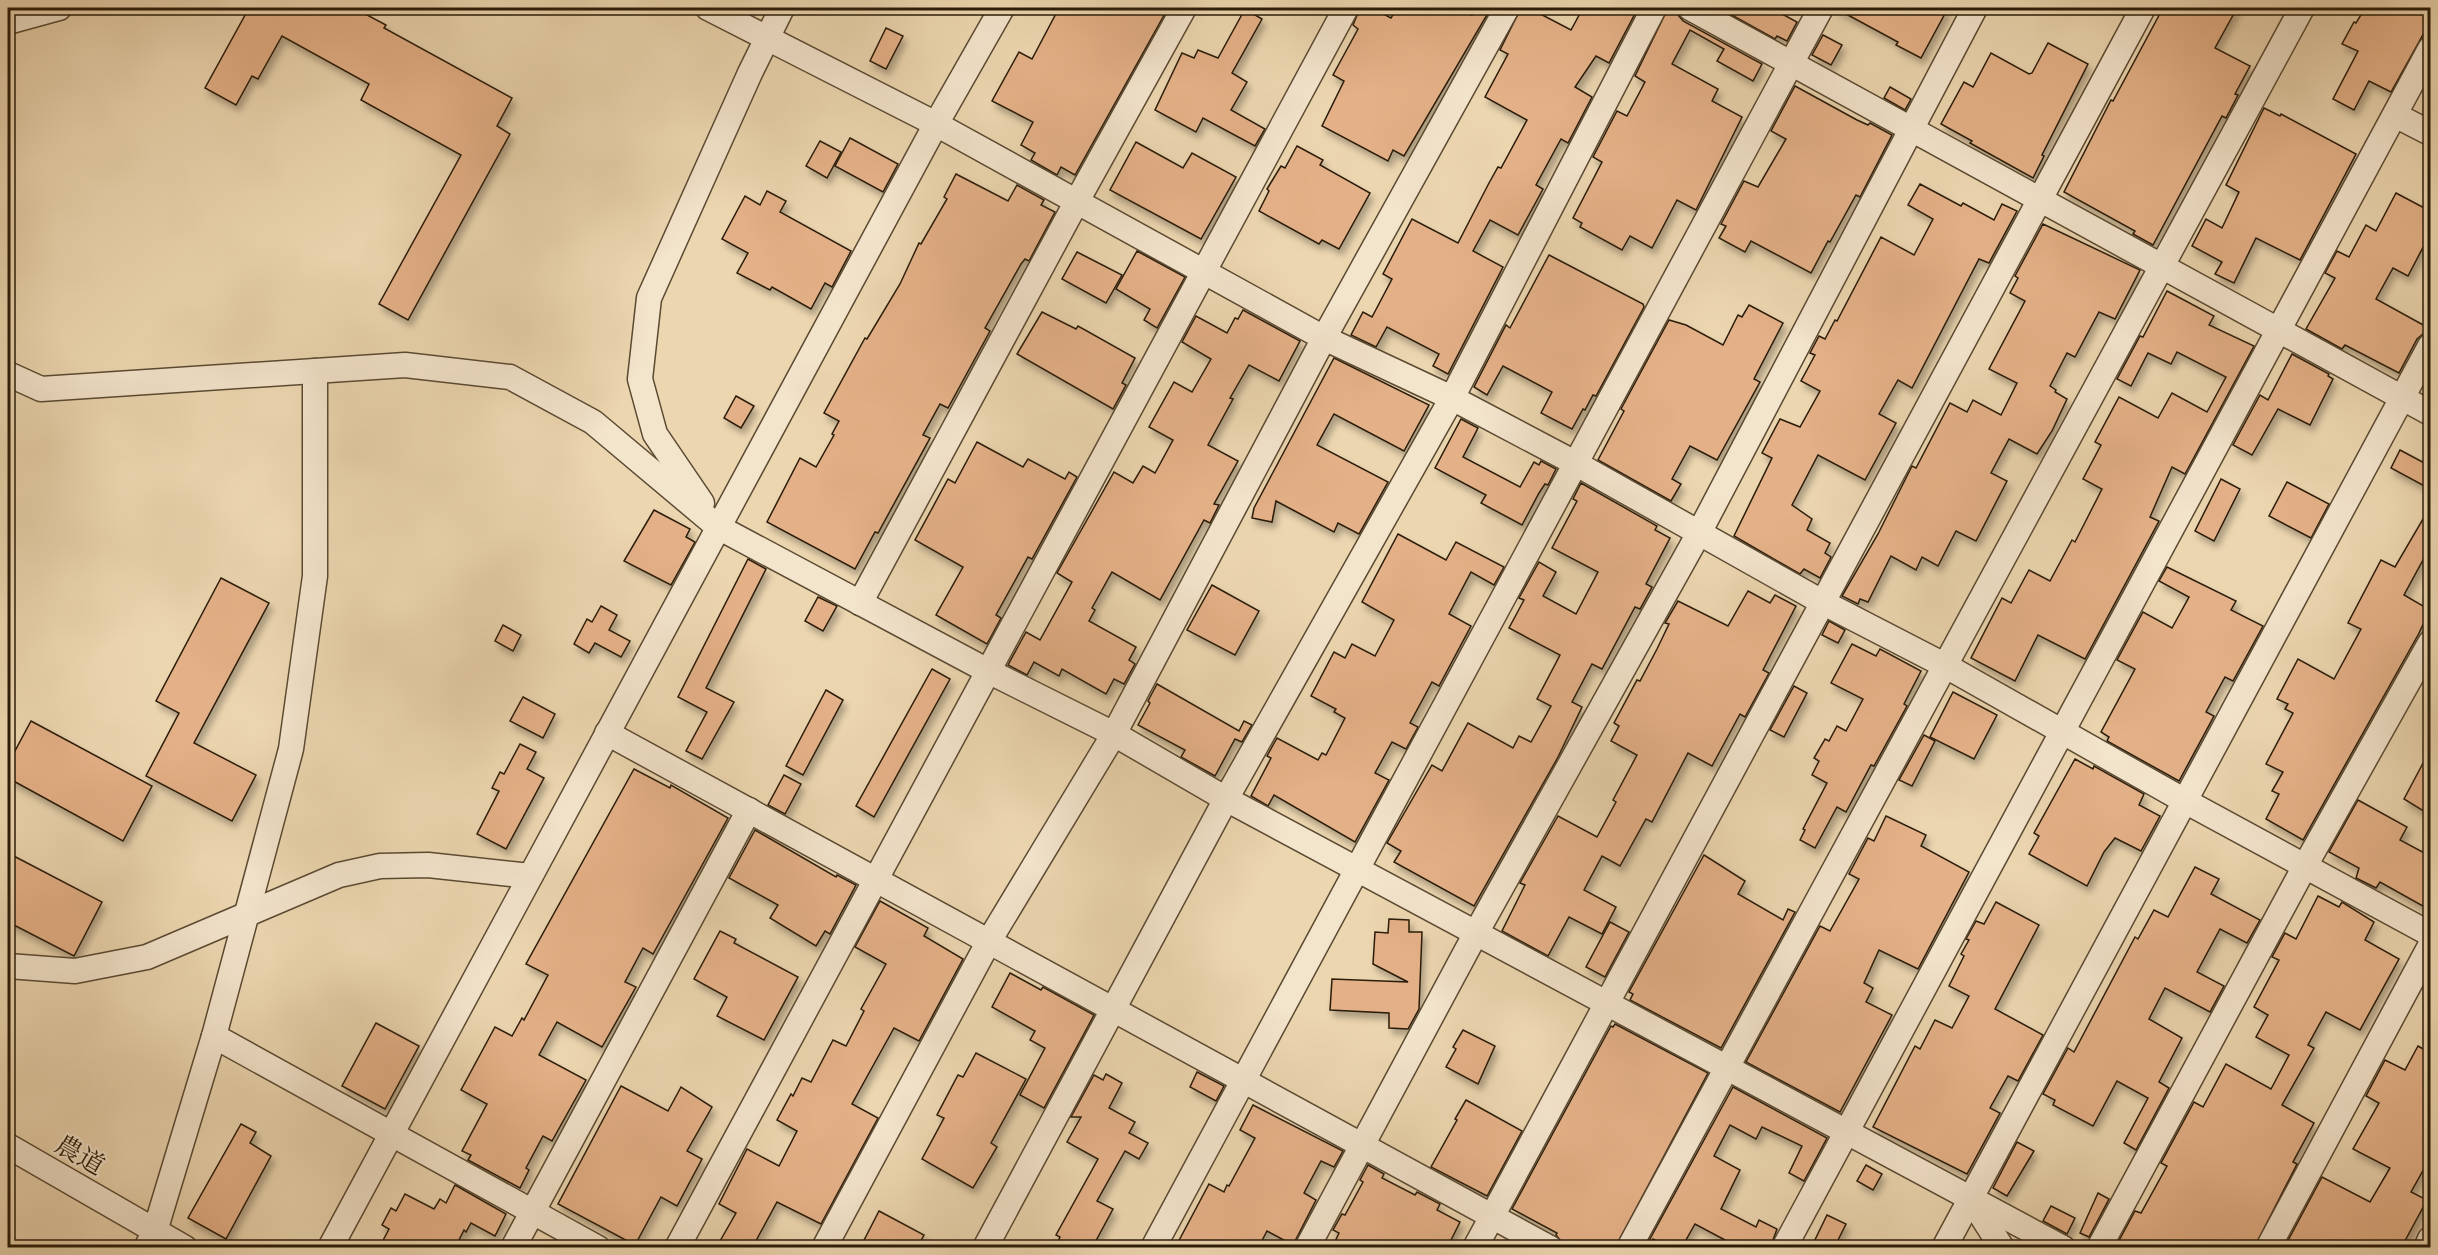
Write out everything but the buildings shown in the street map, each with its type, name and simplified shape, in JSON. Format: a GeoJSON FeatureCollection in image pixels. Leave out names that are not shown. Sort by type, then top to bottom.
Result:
{"type":"FeatureCollection","features":[{"type":"Feature","properties":{"kind":"street"},"geometry":{"type":"LineString","coordinates":[[8,22],[59,8]]}},
{"type":"Feature","properties":{"kind":"street"},"geometry":{"type":"LineString","coordinates":[[708,8],[936,124],[1324,338],[1452,398],[1575,464],[1822,602],[1946,666],[2185,801],[2430,934]]}},
{"type":"Feature","properties":{"kind":"street"},"geometry":{"type":"LineString","coordinates":[[718,527],[655,434],[640,379],[649,298],[782,8]]}},
{"type":"Feature","properties":{"kind":"street"},"geometry":{"type":"LineString","coordinates":[[330,1248],[936,124],[1002,8]]}},
{"type":"Feature","properties":{"kind":"street"},"geometry":{"type":"LineString","coordinates":[[860,603],[1184,8]]}},
{"type":"Feature","properties":{"kind":"street"},"geometry":{"type":"LineString","coordinates":[[677,1248],[1346,8]]}},
{"type":"Feature","properties":{"kind":"street"},"geometry":{"type":"LineString","coordinates":[[824,1248],[989,941],[1114,734],[1324,338],[1507,8]]}},
{"type":"Feature","properties":{"kind":"street"},"geometry":{"type":"LineString","coordinates":[[985,1248],[1226,799],[1452,398],[1654,8]]}},
{"type":"Feature","properties":{"kind":"street"},"geometry":{"type":"LineString","coordinates":[[1690,8],[2430,413]]}},
{"type":"Feature","properties":{"kind":"street"},"geometry":{"type":"LineString","coordinates":[[1153,1248],[1821,8]]}},
{"type":"Feature","properties":{"kind":"street"},"geometry":{"type":"LineString","coordinates":[[1307,1248],[1476,933],[1699,533],[1975,8]]}},
{"type":"Feature","properties":{"kind":"street"},"geometry":{"type":"LineString","coordinates":[[1475,1248],[2143,8]]}},
{"type":"Feature","properties":{"kind":"street"},"geometry":{"type":"LineString","coordinates":[[1629,1248],[2302,8]]}},
{"type":"Feature","properties":{"kind":"street"},"geometry":{"type":"LineString","coordinates":[[1784,1248],[2430,49]]}},
{"type":"Feature","properties":{"kind":"street"},"geometry":{"type":"LineString","coordinates":[[2395,115],[2430,133]]}},
{"type":"Feature","properties":{"kind":"street"},"geometry":{"type":"LineString","coordinates":[[1944,1248],[2430,346]]}},
{"type":"Feature","properties":{"kind":"street"},"geometry":{"type":"LineString","coordinates":[[8,374],[41,389],[405,365],[510,377],[593,422],[718,527],[988,671],[1114,734],[1226,799],[2063,1248]]}},
{"type":"Feature","properties":{"kind":"street"},"geometry":{"type":"LineString","coordinates":[[151,1239],[214,1036],[291,749],[315,576],[315,371]]}},
{"type":"Feature","properties":{"kind":"street"},"geometry":{"type":"LineString","coordinates":[[2099,1248],[2305,866],[2430,643]]}},
{"type":"Feature","properties":{"kind":"street"},"geometry":{"type":"LineString","coordinates":[[607,733],[1550,1248]]}},
{"type":"Feature","properties":{"kind":"street"},"geometry":{"type":"LineString","coordinates":[[513,1248],[749,810]]}},
{"type":"Feature","properties":{"kind":"street"},"geometry":{"type":"LineString","coordinates":[[8,966],[75,971],[147,957],[339,875],[380,866],[428,865],[530,876]]}},
{"type":"Feature","properties":{"kind":"street"},"geometry":{"type":"LineString","coordinates":[[2268,1248],[2430,946]]}},
{"type":"Feature","properties":{"kind":"street"},"geometry":{"type":"LineString","coordinates":[[214,1036],[598,1248]]}},
{"type":"Feature","properties":{"kind":"street","name":"農道"},"geometry":{"type":"LineString","coordinates":[[8,1146],[124,1213],[151,1239],[185,1248]]}},
{"type":"Feature","properties":{"kind":"street"},"geometry":{"type":"LineString","coordinates":[[1971,1198],[2002,1248]]}},
{"type":"Feature","properties":{"kind":"street"},"geometry":{"type":"LineString","coordinates":[[2426,1248],[2430,1239]]}}]}
